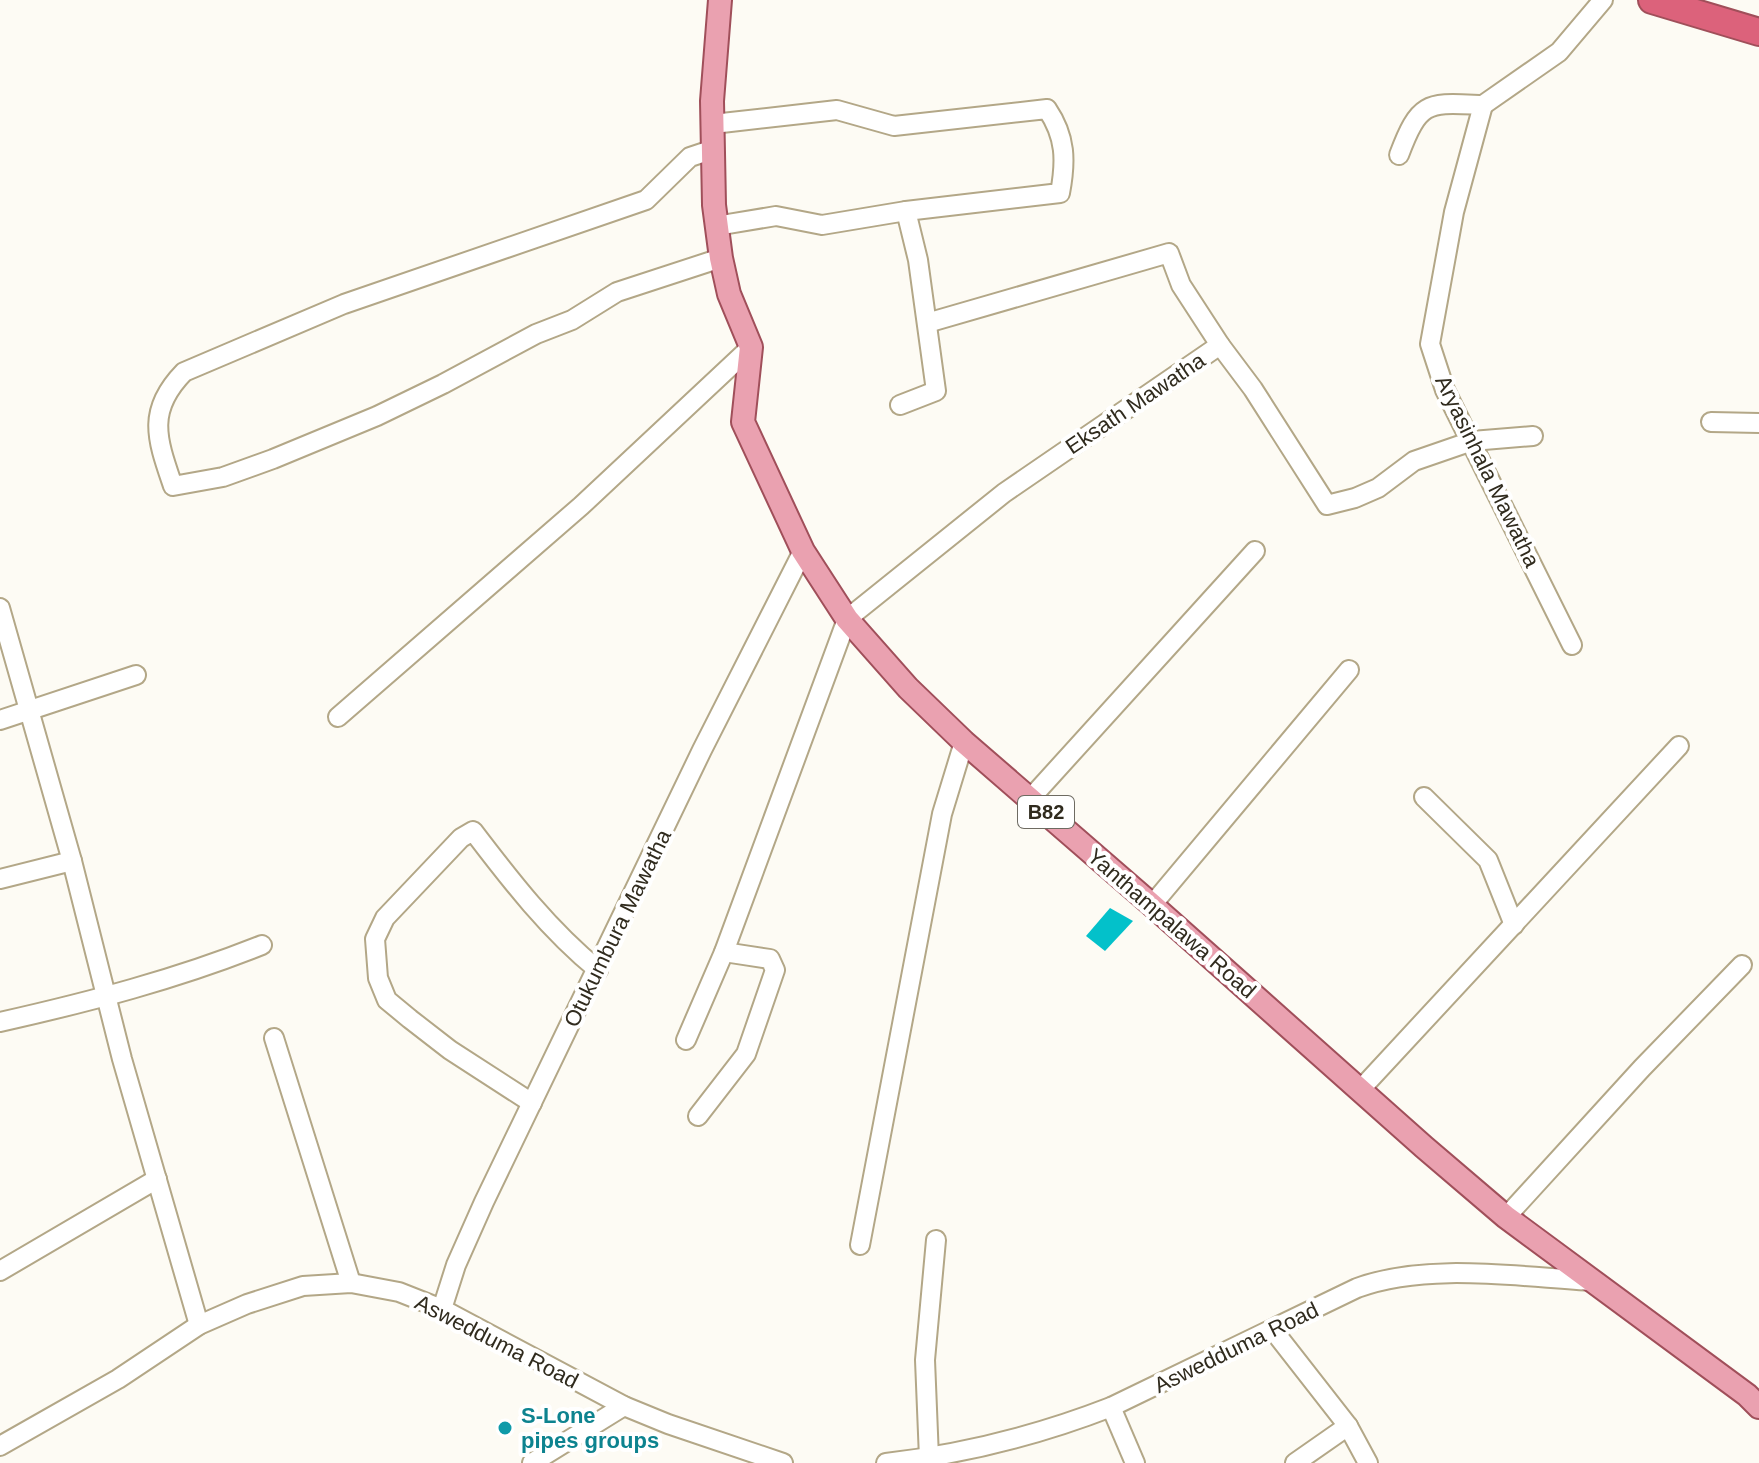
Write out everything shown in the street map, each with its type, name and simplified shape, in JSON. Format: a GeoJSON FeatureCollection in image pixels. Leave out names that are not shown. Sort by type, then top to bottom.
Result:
{"type":"FeatureCollection","features":[{"type":"Feature","properties":{"kind":"highway"},"geometry":{"type":"LineString","coordinates":[[1652,0],[1759,32]]}},
{"type":"Feature","properties":{"kind":"main road","name":"Yanthampalawa Road"},"geometry":{"type":"LineString","coordinates":[[720,0],[712,101],[716,226],[729,294],[751,347],[743,422],[803,551],[847,619],[908,688],[964,742],[1506,1217],[1755,1395]]}},
{"type":"Feature","properties":{"kind":"street"},"geometry":{"type":"LineString","coordinates":[[1399,155],[1417,116],[1437,103],[1483,105],[1559,52],[1603,0]]}},
{"type":"Feature","properties":{"kind":"street","name":"Aryasinhala Mawatha"},"geometry":{"type":"LineString","coordinates":[[1483,105],[1454,212],[1430,344],[1445,390],[1572,645]]}},
{"type":"Feature","properties":{"kind":"street"},"geometry":{"type":"LineString","coordinates":[[713,124],[837,110],[894,126],[1047,109],[1059,127],[1065,167],[1060,193],[906,211],[822,225],[776,216],[716,226]]}},
{"type":"Feature","properties":{"kind":"street"},"geometry":{"type":"LineString","coordinates":[[714,149],[690,157],[646,200],[344,304],[184,372],[169,387],[160,403],[158,422],[160,447],[173,486],[223,477],[273,459],[404,403],[536,334],[572,320],[617,292],[721,258]]}},
{"type":"Feature","properties":{"kind":"street"},"geometry":{"type":"LineString","coordinates":[[900,405],[936,391],[918,260],[906,211]]}},
{"type":"Feature","properties":{"kind":"street"},"geometry":{"type":"LineString","coordinates":[[927,323],[1169,253],[1181,285],[1220,345]]}},
{"type":"Feature","properties":{"kind":"street","name":"Eksath Mawatha"},"geometry":{"type":"LineString","coordinates":[[847,619],[1004,493],[1220,345],[1253,389],[1327,505],[1367,493],[1414,461],[1472,441]]}},
{"type":"Feature","properties":{"kind":"street"},"geometry":{"type":"LineString","coordinates":[[338,717],[581,506],[751,347]]}},
{"type":"Feature","properties":{"kind":"street"},"geometry":{"type":"LineString","coordinates":[[1711,422],[1759,423]]}},
{"type":"Feature","properties":{"kind":"street"},"geometry":{"type":"LineString","coordinates":[[1472,441],[1533,436]]}},
{"type":"Feature","properties":{"kind":"street","name":"Otukumbura Mawatha"},"geometry":{"type":"LineString","coordinates":[[442,1309],[456,1265],[478,1214],[702,750],[803,551]]}},
{"type":"Feature","properties":{"kind":"street"},"geometry":{"type":"LineString","coordinates":[[1030,799],[1255,551]]}},
{"type":"Feature","properties":{"kind":"street"},"geometry":{"type":"LineString","coordinates":[[0,608],[199,1325]]}},
{"type":"Feature","properties":{"kind":"street"},"geometry":{"type":"LineString","coordinates":[[686,1040],[724,952],[847,619]]}},
{"type":"Feature","properties":{"kind":"street"},"geometry":{"type":"LineString","coordinates":[[1152,905],[1349,670]]}},
{"type":"Feature","properties":{"kind":"street"},"geometry":{"type":"LineString","coordinates":[[0,720],[136,675]]}},
{"type":"Feature","properties":{"kind":"street"},"geometry":{"type":"LineString","coordinates":[[860,1245],[942,814],[964,742]]}},
{"type":"Feature","properties":{"kind":"street"},"geometry":{"type":"LineString","coordinates":[[1360,1090],[1679,746]]}},
{"type":"Feature","properties":{"kind":"street"},"geometry":{"type":"LineString","coordinates":[[1424,797],[1488,860],[1514,925]]}},
{"type":"Feature","properties":{"kind":"street"},"geometry":{"type":"LineString","coordinates":[[532,1103],[450,1050],[387,1000],[378,978],[375,939],[385,918],[461,838],[473,831],[511,881],[568,946],[598,970]]}},
{"type":"Feature","properties":{"kind":"street"},"geometry":{"type":"LineString","coordinates":[[0,879],[72,861]]}},
{"type":"Feature","properties":{"kind":"street"},"geometry":{"type":"LineString","coordinates":[[0,1022],[106,997],[222,961],[262,945]]}},
{"type":"Feature","properties":{"kind":"street"},"geometry":{"type":"LineString","coordinates":[[698,1116],[746,1054],[775,970],[770,959],[724,952]]}},
{"type":"Feature","properties":{"kind":"street"},"geometry":{"type":"LineString","coordinates":[[1506,1217],[1642,1068],[1742,965]]}},
{"type":"Feature","properties":{"kind":"street"},"geometry":{"type":"LineString","coordinates":[[274,1038],[351,1283]]}},
{"type":"Feature","properties":{"kind":"street"},"geometry":{"type":"LineString","coordinates":[[0,1271],[157,1179]]}},
{"type":"Feature","properties":{"kind":"street"},"geometry":{"type":"LineString","coordinates":[[929,1458],[925,1360],[936,1240]]}},
{"type":"Feature","properties":{"kind":"street","name":"Aswedduma Road"},"geometry":{"type":"LineString","coordinates":[[886,1463],[929,1458],[1019,1437],[1111,1407],[1379,1280],[1406,1275],[1449,1274],[1593,1281]]}},
{"type":"Feature","properties":{"kind":"street","name":"Aswedduma Road"},"geometry":{"type":"LineString","coordinates":[[0,1446],[118,1379],[199,1325],[247,1304],[303,1286],[351,1283],[399,1292],[442,1309],[624,1406],[783,1463]]}},
{"type":"Feature","properties":{"kind":"street"},"geometry":{"type":"LineString","coordinates":[[1273,1330],[1348,1426],[1368,1463]]}},
{"type":"Feature","properties":{"kind":"street"},"geometry":{"type":"LineString","coordinates":[[532,1463],[624,1406]]}},
{"type":"Feature","properties":{"kind":"street"},"geometry":{"type":"LineString","coordinates":[[1111,1407],[1135,1463]]}},
{"type":"Feature","properties":{"kind":"street"},"geometry":{"type":"LineString","coordinates":[[1295,1463],[1348,1426]]}},
{"type":"Feature","properties":{"kind":"water"},"geometry":{"type":"Polygon","coordinates":[[[1110,908],[1133,921],[1105,951],[1086,936],[1110,908]]]}},
{"type":"Feature","properties":{"kind":"place","name":"S-Lone pipes groups"},"geometry":{"type":"Point","coordinates":[505,1428]}}]}
